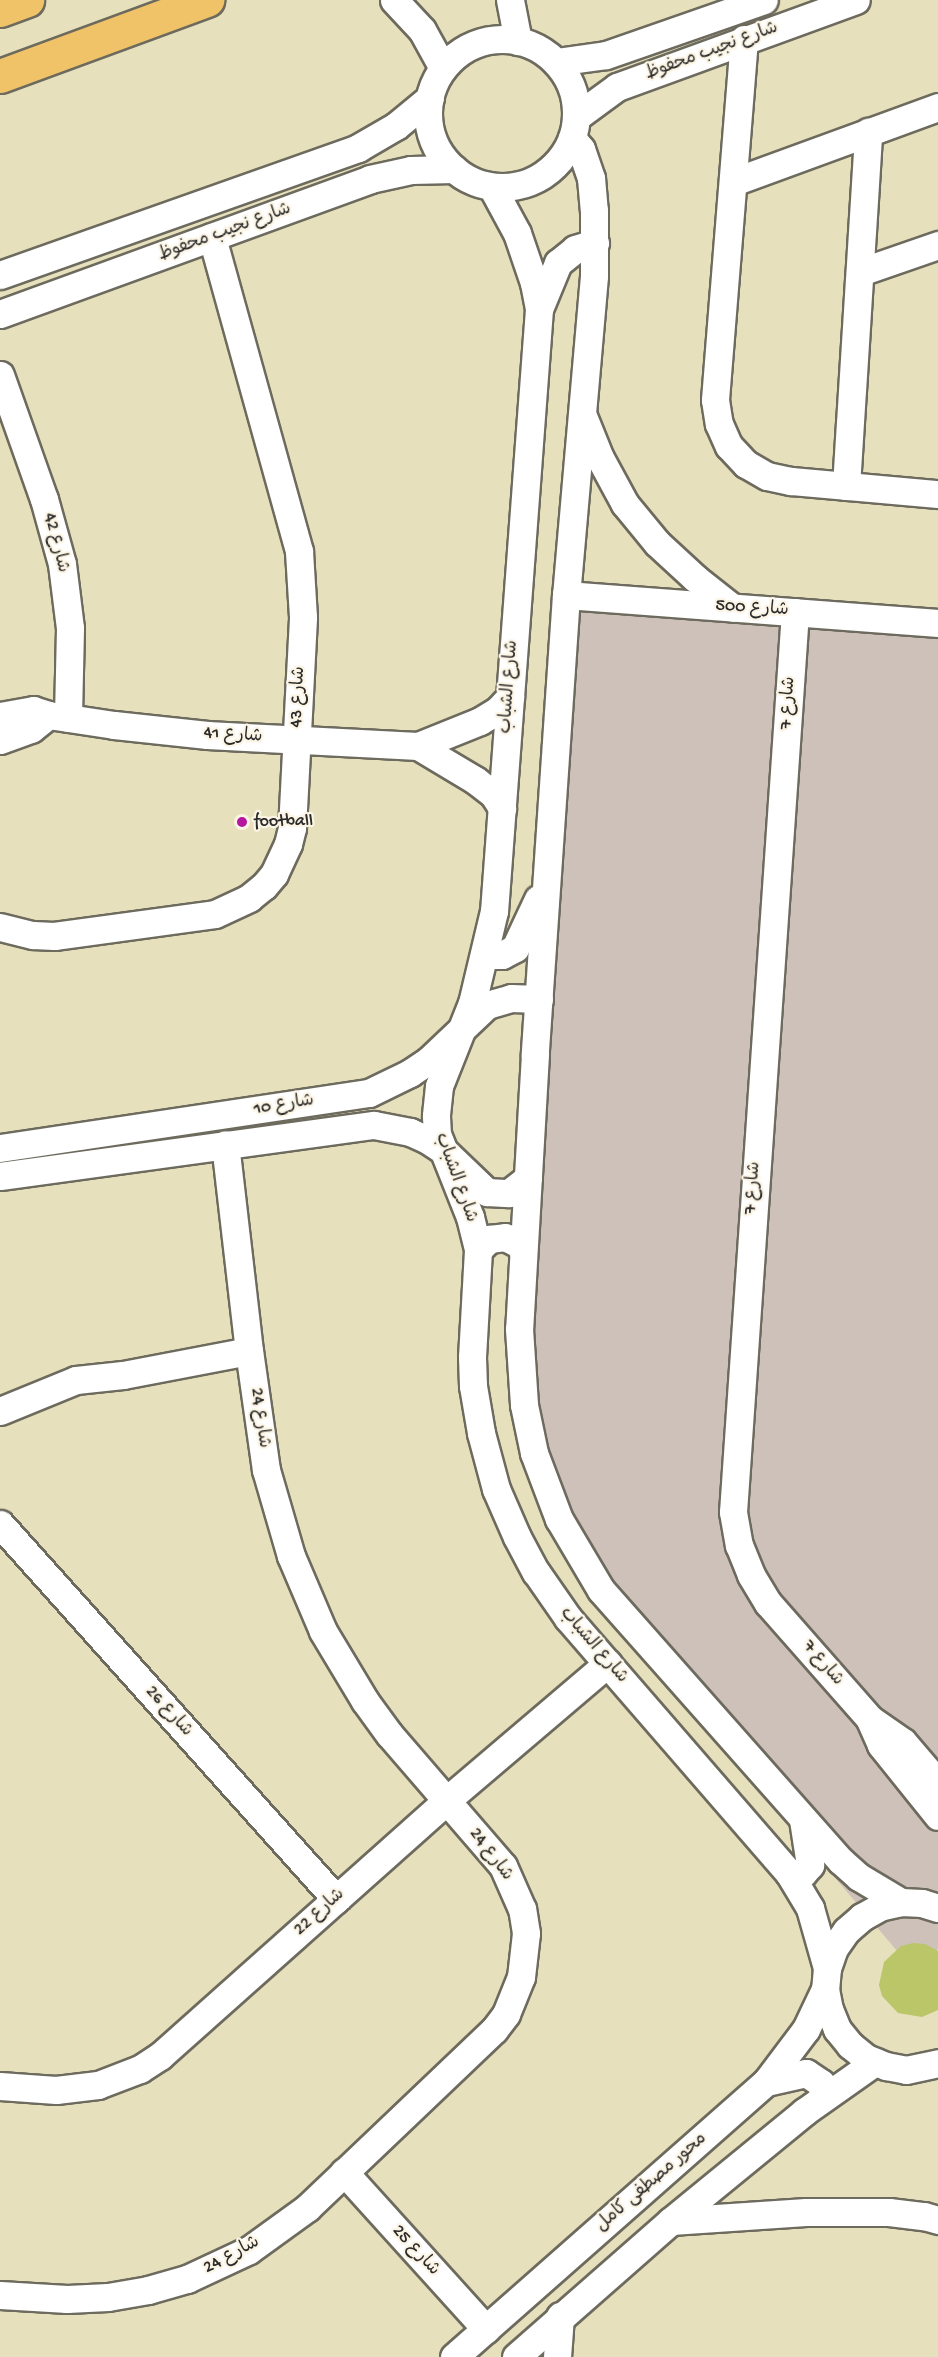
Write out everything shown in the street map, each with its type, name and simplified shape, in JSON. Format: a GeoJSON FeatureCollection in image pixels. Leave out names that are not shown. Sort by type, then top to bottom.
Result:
{"type":"FeatureCollection","features":[{"type":"Feature","properties":{"kind":"highway"},"geometry":{"type":"LineString","coordinates":[[0,10],[27,0]]}},
{"type":"Feature","properties":{"kind":"highway"},"geometry":{"type":"LineString","coordinates":[[0,76],[207,0]]}},
{"type":"Feature","properties":{"kind":"street"},"geometry":{"type":"LineString","coordinates":[[394,0],[423,30],[443,68]]}},
{"type":"Feature","properties":{"kind":"street"},"geometry":{"type":"LineString","coordinates":[[510,0],[518,40]]}},
{"type":"Feature","properties":{"kind":"street","name":"شارع نجيب محفوظ"},"geometry":{"type":"LineString","coordinates":[[556,62],[590,59],[646,42],[764,0]]}},
{"type":"Feature","properties":{"kind":"street","name":"شارع نجيب محفوظ"},"geometry":{"type":"LineString","coordinates":[[574,127],[617,87],[856,0]]}},
{"type":"Feature","properties":{"kind":"street"},"geometry":{"type":"LineString","coordinates":[[574,127],[563,156],[549,171],[531,181],[512,187],[492,187],[478,184],[454,170],[435,144],[428,114],[430,98],[443,68],[455,56],[477,44],[501,39],[518,40],[538,48],[556,62],[567,78],[574,97],[574,127],[591,178],[595,243],[566,595],[523,1251],[519,1329],[524,1405],[534,1453],[559,1519],[601,1590],[803,1820],[859,1877],[901,1902],[936,1905]]}},
{"type":"Feature","properties":{"kind":"street"},"geometry":{"type":"LineString","coordinates":[[744,39],[715,400],[719,424],[729,446],[746,464],[767,476],[791,481],[938,494]]}},
{"type":"Feature","properties":{"kind":"street"},"geometry":{"type":"LineString","coordinates":[[646,42],[656,71]]}},
{"type":"Feature","properties":{"kind":"street","name":"شارع نجيب محفوظ"},"geometry":{"type":"LineString","coordinates":[[0,275],[358,148],[396,126],[430,98]]}},
{"type":"Feature","properties":{"kind":"street"},"geometry":{"type":"LineString","coordinates":[[733,182],[938,107]]}},
{"type":"Feature","properties":{"kind":"street"},"geometry":{"type":"LineString","coordinates":[[846,486],[868,132]]}},
{"type":"Feature","properties":{"kind":"street"},"geometry":{"type":"LineString","coordinates":[[358,148],[370,179]]}},
{"type":"Feature","properties":{"kind":"street","name":"شارع نجيب محفوظ"},"geometry":{"type":"LineString","coordinates":[[0,314],[370,179],[411,170],[454,170]]}},
{"type":"Feature","properties":{"kind":"street","name":"شارع الشباب"},"geometry":{"type":"LineString","coordinates":[[492,187],[518,233],[534,284],[539,309],[494,911],[486,955],[462,1030],[444,1072],[436,1101],[437,1134],[470,1217],[478,1250],[472,1330],[473,1386],[481,1433],[493,1479],[517,1537],[536,1572],[568,1618],[789,1873],[810,1908],[826,1978],[829,2009],[837,2029],[850,2045],[875,2062],[906,2070],[934,2067]]}},
{"type":"Feature","properties":{"kind":"street","name":"شارع 43"},"geometry":{"type":"LineString","coordinates":[[0,927],[33,935],[54,936],[215,914],[249,898],[274,874],[288,844],[297,740],[303,617],[299,551],[212,237]]}},
{"type":"Feature","properties":{"kind":"street"},"geometry":{"type":"LineString","coordinates":[[539,309],[558,263],[575,249],[595,243]]}},
{"type":"Feature","properties":{"kind":"street"},"geometry":{"type":"LineString","coordinates":[[860,272],[938,245]]}},
{"type":"Feature","properties":{"kind":"street","name":"شارع 42"},"geometry":{"type":"LineString","coordinates":[[0,375],[44,499],[62,564],[70,628],[58,717]]}},
{"type":"Feature","properties":{"kind":"street"},"geometry":{"type":"LineString","coordinates":[[581,410],[600,458],[625,504],[657,543],[695,578],[733,608]]}},
{"type":"Feature","properties":{"kind":"street","name":"شارع 500"},"geometry":{"type":"LineString","coordinates":[[566,595],[938,623]]}},
{"type":"Feature","properties":{"kind":"street","name":"شارع 7"},"geometry":{"type":"LineString","coordinates":[[795,612],[733,1512],[739,1545],[768,1603],[870,1719],[903,1742],[938,1783]]}},
{"type":"Feature","properties":{"kind":"street","name":"شارع 41"},"geometry":{"type":"LineString","coordinates":[[0,716],[28,710],[58,717],[195,734],[418,747],[480,721],[498,710],[510,697]]}},
{"type":"Feature","properties":{"kind":"street"},"geometry":{"type":"LineString","coordinates":[[0,740],[58,717]]}},
{"type":"Feature","properties":{"kind":"street","name":"شارع 41"},"geometry":{"type":"LineString","coordinates":[[418,747],[475,780],[492,794],[502,808]]}},
{"type":"Feature","properties":{"kind":"street"},"geometry":{"type":"LineString","coordinates":[[486,955],[502,955],[515,948],[546,880]]}},
{"type":"Feature","properties":{"kind":"street","name":"شارع 10"},"geometry":{"type":"LineString","coordinates":[[4,1148],[369,1093],[410,1073],[429,1060],[462,1030],[477,1012],[498,1001],[525,997],[539,999]]}},
{"type":"Feature","properties":{"kind":"street"},"geometry":{"type":"LineString","coordinates":[[369,1093],[374,1125]]}},
{"type":"Feature","properties":{"kind":"street","name":"شارع 10"},"geometry":{"type":"LineString","coordinates":[[6,1175],[374,1125],[410,1132],[443,1150],[487,1192],[509,1193],[528,1178]]}},
{"type":"Feature","properties":{"kind":"street","name":"شارع 24"},"geometry":{"type":"LineString","coordinates":[[0,2295],[68,2299],[148,2290],[188,2279],[239,2255],[279,2230],[344,2172],[494,2030],[506,2014],[521,1977],[526,1933],[522,1910],[503,1866],[389,1734],[365,1701],[333,1649],[306,1594],[291,1556],[266,1470],[249,1350],[225,1144]]}},
{"type":"Feature","properties":{"kind":"street"},"geometry":{"type":"LineString","coordinates":[[4,1148],[6,1175]]}},
{"type":"Feature","properties":{"kind":"street"},"geometry":{"type":"LineString","coordinates":[[478,1250],[489,1239],[505,1237],[519,1244],[523,1251]]}},
{"type":"Feature","properties":{"kind":"street"},"geometry":{"type":"LineString","coordinates":[[0,1411],[76,1380],[123,1375],[249,1350]]}},
{"type":"Feature","properties":{"kind":"street","name":"شارع 26"},"geometry":{"type":"LineString","coordinates":[[0,1524],[336,1899]]}},
{"type":"Feature","properties":{"kind":"street","name":"شارع 22"},"geometry":{"type":"LineString","coordinates":[[0,2086],[77,2089],[118,2079],[140,2069],[178,2041],[447,1800],[608,1663]]}},
{"type":"Feature","properties":{"kind":"street","name":"شارع 7"},"geometry":{"type":"LineString","coordinates":[[870,1719],[880,1745],[938,1816]]}},
{"type":"Feature","properties":{"kind":"street"},"geometry":{"type":"LineString","coordinates":[[789,1873],[803,1873],[810,1865],[803,1820]]}},
{"type":"Feature","properties":{"kind":"street","name":"محور مصطفى كامل"},"geometry":{"type":"LineString","coordinates":[[454,2357],[766,2082],[800,2038],[826,1978],[834,1948],[846,1931],[862,1917],[880,1907],[901,1902]]}},
{"type":"Feature","properties":{"kind":"street"},"geometry":{"type":"LineString","coordinates":[[516,2357],[671,2221],[824,2097],[875,2062]]}},
{"type":"Feature","properties":{"kind":"street"},"geometry":{"type":"LineString","coordinates":[[766,2082],[806,2073],[821,2083],[824,2097]]}},
{"type":"Feature","properties":{"kind":"street","name":"شارع 25"},"geometry":{"type":"LineString","coordinates":[[344,2172],[486,2329]]}},
{"type":"Feature","properties":{"kind":"street"},"geometry":{"type":"LineString","coordinates":[[671,2221],[806,2212],[933,2212]]}},
{"type":"Feature","properties":{"kind":"street"},"geometry":{"type":"LineString","coordinates":[[557,2357],[560,2316]]}},
{"type":"Feature","properties":{"kind":"shaded area"},"geometry":{"type":"Polygon","coordinates":[[[560,589],[938,614],[938,1949],[914,1971],[578,1574],[512,1412],[505,1351],[560,589]]]}},
{"type":"Feature","properties":{"kind":"green space"},"geometry":{"type":"Polygon","coordinates":[[[913,1943],[925,1944],[938,1951],[938,2010],[922,2017],[898,2013],[882,1996],[879,1985],[884,1962],[901,1946],[913,1943]]]}},
{"type":"Feature","properties":{"kind":"place","name":"football"},"geometry":{"type":"Point","coordinates":[242,822]}}]}
